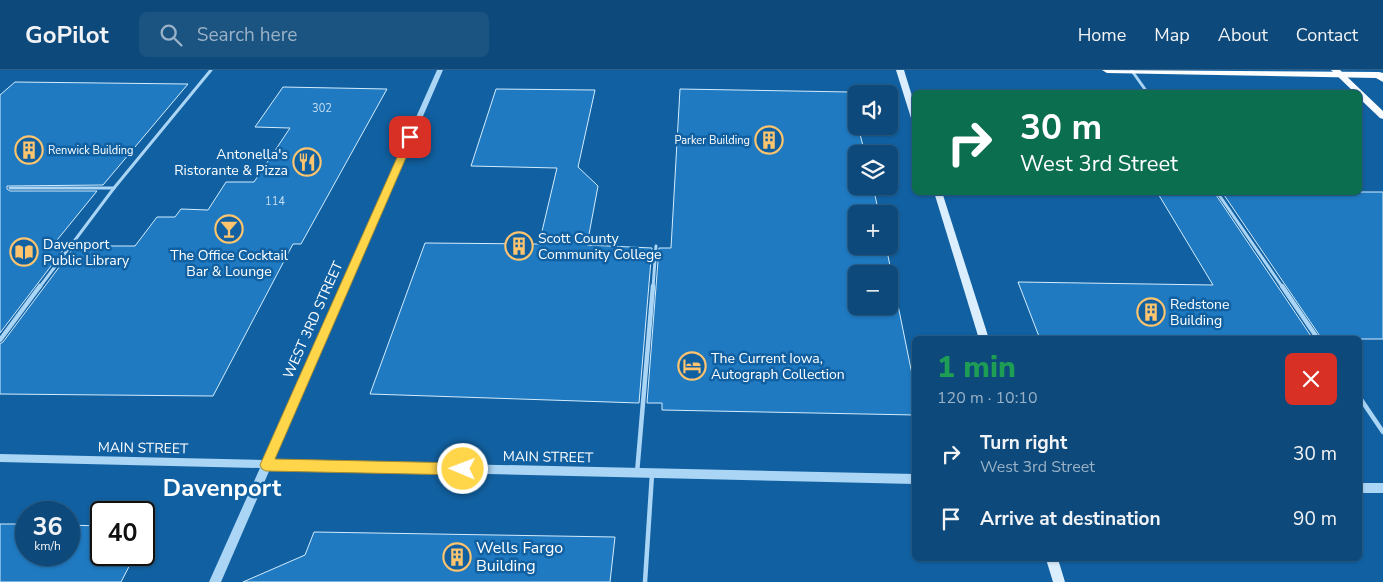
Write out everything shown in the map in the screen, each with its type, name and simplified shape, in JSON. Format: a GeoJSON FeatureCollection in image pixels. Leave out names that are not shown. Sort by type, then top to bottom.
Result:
{"type":"FeatureCollection","features":[{"type":"Feature","properties":{"kind":"highway"},"geometry":{"type":"LineString","coordinates":[[1106,70],[1379,75]]}},
{"type":"Feature","properties":{"kind":"main road"},"geometry":{"type":"LineString","coordinates":[[900,70],[912,108]]}},
{"type":"Feature","properties":{"kind":"main road"},"geometry":{"type":"LineString","coordinates":[[1338,73],[1356,90]]}},
{"type":"Feature","properties":{"kind":"main road"},"geometry":{"type":"LineString","coordinates":[[1362,96],[1383,116]]}},
{"type":"Feature","properties":{"kind":"main road"},"geometry":{"type":"LineString","coordinates":[[939,195],[983,336]]}},
{"type":"Feature","properties":{"kind":"main road"},"geometry":{"type":"LineString","coordinates":[[1053,561],[1059,582]]}},
{"type":"Feature","properties":{"kind":"street","name":"WEST 3RD STREET"},"geometry":{"type":"LineString","coordinates":[[215,582],[440,70]]}},
{"type":"Feature","properties":{"kind":"street","name":"MAIN STREET"},"geometry":{"type":"LineString","coordinates":[[0,458],[912,479]]}},
{"type":"Feature","properties":{"kind":"street"},"geometry":{"type":"LineString","coordinates":[[1362,488],[1383,488]]}},
{"type":"Feature","properties":{"kind":"lane"},"geometry":{"type":"LineString","coordinates":[[0,340],[114,188],[211,70]]}},
{"type":"Feature","properties":{"kind":"lane"},"geometry":{"type":"LineString","coordinates":[[1132,70],[1146,90]]}},
{"type":"Feature","properties":{"kind":"lane"},"geometry":{"type":"LineString","coordinates":[[10,188],[114,188]]}},
{"type":"Feature","properties":{"kind":"lane"},"geometry":{"type":"LineString","coordinates":[[1218,195],[1316,336]]}},
{"type":"Feature","properties":{"kind":"lane"},"geometry":{"type":"LineString","coordinates":[[638,473],[656,246]]}},
{"type":"Feature","properties":{"kind":"lane"},"geometry":{"type":"LineString","coordinates":[[1362,401],[1383,432]]}},
{"type":"Feature","properties":{"kind":"lane"},"geometry":{"type":"LineString","coordinates":[[645,582],[652,473]]}},
{"type":"Feature","properties":{"kind":"building"},"geometry":{"type":"Polygon","coordinates":[[[15,82],[188,84],[103,185],[7,186],[7,189],[10,191],[97,191],[53,245],[67,245],[0,333],[0,95],[15,82]]]}},
{"type":"Feature","properties":{"kind":"building"},"geometry":{"type":"Polygon","coordinates":[[[283,87],[387,89],[301,244],[293,244],[213,396],[0,394],[0,344],[75,246],[135,246],[157,217],[175,217],[181,209],[208,210],[226,182],[254,182],[290,128],[255,127],[283,87]]]}},
{"type":"Feature","properties":{"kind":"building","name":"Scott County Community College"},"geometry":{"type":"Polygon","coordinates":[[[496,89],[595,90],[578,167],[598,186],[587,245],[652,248],[639,403],[370,394],[425,243],[539,244],[557,168],[471,166],[496,89]]]}},
{"type":"Feature","properties":{"kind":"building"},"geometry":{"type":"Polygon","coordinates":[[[680,89],[848,92],[848,135],[860,135],[863,145],[848,145],[848,195],[875,195],[877,205],[848,205],[848,255],[888,255],[890,265],[848,265],[848,315],[898,315],[898,305],[912,374],[912,415],[662,410],[662,403],[647,403],[659,248],[671,248],[680,89]]]}},
{"type":"Feature","properties":{"kind":"building"},"geometry":{"type":"Polygon","coordinates":[[[1362,192],[1383,192],[1383,339],[1362,339],[1362,336],[1320,336],[1224,195],[1362,195],[1362,192]]]}},
{"type":"Feature","properties":{"kind":"building","name":"Redstone Building"},"geometry":{"type":"Polygon","coordinates":[[[1159,195],[1216,195],[1311,336],[1039,336],[1018,282],[1213,285],[1159,195]]]}},
{"type":"Feature","properties":{"kind":"building"},"geometry":{"type":"Polygon","coordinates":[[[0,524],[15,524],[15,566],[80,566],[80,525],[90,526],[90,566],[129,566],[121,582],[0,582],[0,524]]]}},
{"type":"Feature","properties":{"kind":"building","name":"Wells Fargo Building"},"geometry":{"type":"Polygon","coordinates":[[[314,532],[615,537],[610,582],[243,582],[305,555],[314,532]]]}},
{"type":"Feature","properties":{"kind":"place","name":"Parker Building"},"geometry":{"type":"Point","coordinates":[769,140]}},
{"type":"Feature","properties":{"kind":"place","name":"Renwick Building"},"geometry":{"type":"Point","coordinates":[29,150]}},
{"type":"Feature","properties":{"kind":"place","name":"Antonella's Ristorante & Pizza"},"geometry":{"type":"Point","coordinates":[307,162]}},
{"type":"Feature","properties":{"kind":"place","name":"The Office Cocktail Bar & Lounge"},"geometry":{"type":"Point","coordinates":[229,229]}},
{"type":"Feature","properties":{"kind":"place","name":"Scott County Community College"},"geometry":{"type":"Point","coordinates":[519,246]}},
{"type":"Feature","properties":{"kind":"place","name":"Davenport Public Library"},"geometry":{"type":"Point","coordinates":[24,252]}},
{"type":"Feature","properties":{"kind":"place","name":"Redstone Building"},"geometry":{"type":"Point","coordinates":[1151,312]}},
{"type":"Feature","properties":{"kind":"place","name":"The Current Iowa, Autograph Collection"},"geometry":{"type":"Point","coordinates":[692,366]}},
{"type":"Feature","properties":{"kind":"place","name":"Wells Fargo Building"},"geometry":{"type":"Point","coordinates":[457,557]}},
{"type":"Feature","properties":{"kind":"district","name":"Davenport"},"geometry":{"type":"Point","coordinates":[222,488]}},
{"type":"Feature","properties":{"kind":"route"},"geometry":{"type":"LineString","coordinates":[[410,137],[266,465],[463,469]]}}]}
